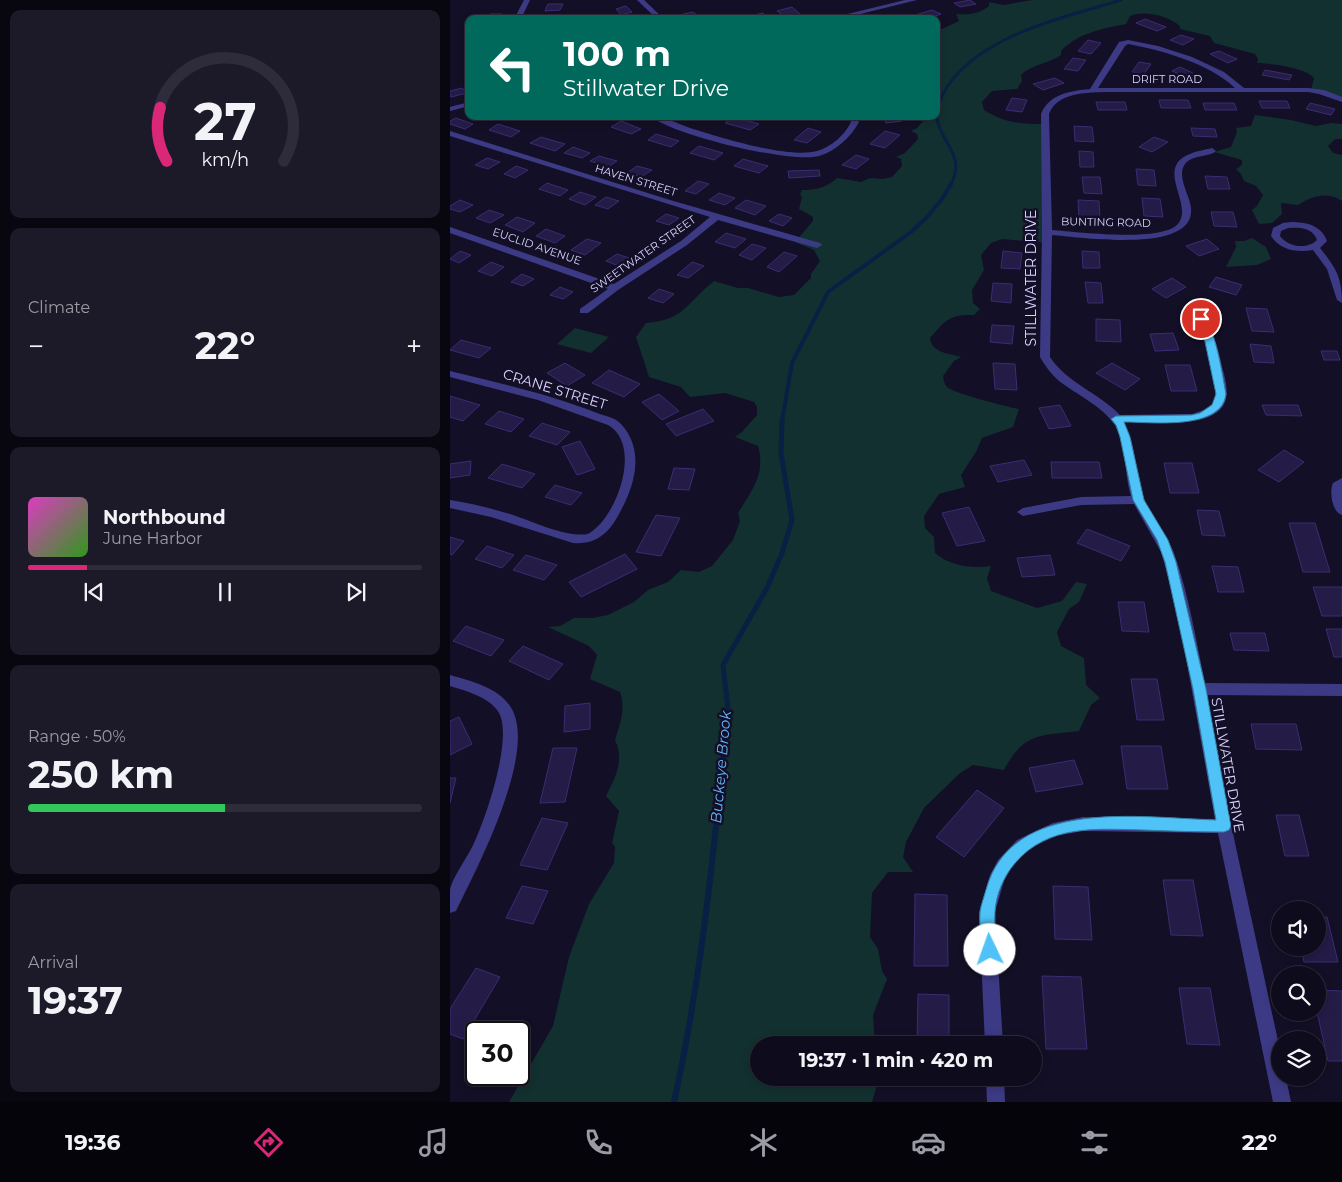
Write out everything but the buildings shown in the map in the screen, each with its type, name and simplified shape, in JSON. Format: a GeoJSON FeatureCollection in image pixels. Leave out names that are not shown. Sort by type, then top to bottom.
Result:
{"type":"FeatureCollection","features":[{"type":"Feature","properties":{"kind":"street"},"geometry":{"type":"LineString","coordinates":[[519,15],[526,0]]}},
{"type":"Feature","properties":{"kind":"street"},"geometry":{"type":"LineString","coordinates":[[640,0],[656,15]]}},
{"type":"Feature","properties":{"kind":"street"},"geometry":{"type":"LineString","coordinates":[[848,15],[914,0]]}},
{"type":"Feature","properties":{"kind":"street"},"geometry":{"type":"LineString","coordinates":[[1092,91],[1122,44],[1128,42],[1165,51],[1210,69],[1233,80],[1242,90]]}},
{"type":"Feature","properties":{"kind":"street","name":"DRIFT ROAD"},"geometry":{"type":"LineString","coordinates":[[1092,91],[1313,91],[1342,100]]}},
{"type":"Feature","properties":{"kind":"street","name":"STILLWATER DRIVE"},"geometry":{"type":"LineString","coordinates":[[1092,91],[1058,98],[1048,104],[1045,110],[1047,232],[1045,357],[1057,375],[1090,396],[1120,424],[1125,437],[1138,500],[1168,552],[1199,689],[1224,826],[1282,1102]]}},
{"type":"Feature","properties":{"kind":"street"},"geometry":{"type":"LineString","coordinates":[[450,109],[465,105]]}},
{"type":"Feature","properties":{"kind":"street"},"geometry":{"type":"LineString","coordinates":[[664,120],[735,143],[779,154],[799,156],[817,154],[840,140],[854,126],[854,120]]}},
{"type":"Feature","properties":{"kind":"street","name":"HAVEN STREET"},"geometry":{"type":"LineString","coordinates":[[450,133],[817,245]]}},
{"type":"Feature","properties":{"kind":"street","name":"BUNTING ROAD"},"geometry":{"type":"LineString","coordinates":[[1047,232],[1140,237],[1168,233],[1180,227],[1185,221],[1186,206],[1178,173],[1180,164],[1192,155],[1212,151]]}},
{"type":"Feature","properties":{"kind":"street","name":"SWEETWATER STREET"},"geometry":{"type":"LineString","coordinates":[[584,312],[615,288],[684,243],[717,216]]}},
{"type":"Feature","properties":{"kind":"street","name":"EUCLID AVENUE"},"geometry":{"type":"LineString","coordinates":[[450,230],[615,288]]}},
{"type":"Feature","properties":{"kind":"street"},"geometry":{"type":"LineString","coordinates":[[1315,247],[1332,269],[1342,300]]}},
{"type":"Feature","properties":{"kind":"street"},"geometry":{"type":"LineString","coordinates":[[1116,419],[1192,418],[1204,415],[1216,407],[1221,400],[1217,370],[1209,337],[1201,319],[1193,310]]}},
{"type":"Feature","properties":{"kind":"street","name":"CRANE STREET"},"geometry":{"type":"LineString","coordinates":[[450,374],[570,407],[614,424],[626,438],[631,454],[623,496],[606,525],[595,537],[584,540],[562,536],[482,510],[450,504]]}},
{"type":"Feature","properties":{"kind":"street"},"geometry":{"type":"LineString","coordinates":[[1340,484],[1336,493],[1342,510]]}},
{"type":"Feature","properties":{"kind":"street"},"geometry":{"type":"LineString","coordinates":[[1023,512],[1081,501],[1138,500]]}},
{"type":"Feature","properties":{"kind":"street"},"geometry":{"type":"LineString","coordinates":[[450,680],[489,695],[507,712],[511,729],[509,755],[484,839],[450,906]]}},
{"type":"Feature","properties":{"kind":"street"},"geometry":{"type":"LineString","coordinates":[[1199,689],[1342,690]]}},
{"type":"Feature","properties":{"kind":"street"},"geometry":{"type":"LineString","coordinates":[[994,1036],[987,912],[996,880],[1004,866],[1022,845],[1053,830],[1083,824],[1224,826]]}},
{"type":"Feature","properties":{"kind":"street"},"geometry":{"type":"LineString","coordinates":[[995,1086],[996,1102]]}},
{"type":"Feature","properties":{"kind":"green space"},"geometry":{"type":"Polygon","coordinates":[[[1032,0],[1342,0],[1342,100],[1311,90],[1314,78],[1304,71],[1279,65],[1257,63],[1258,59],[1255,54],[1214,43],[1210,36],[1180,29],[1180,26],[1169,19],[1156,15],[1136,14],[1130,16],[1126,24],[1099,30],[1075,40],[1061,51],[1061,55],[1025,71],[1021,75],[1022,81],[1017,89],[992,91],[982,102],[984,110],[999,118],[1020,123],[1044,124],[1048,243],[1002,239],[991,243],[981,255],[984,270],[972,290],[973,303],[980,309],[974,315],[953,317],[930,338],[931,343],[937,350],[961,357],[954,361],[943,376],[947,387],[969,396],[1019,409],[1013,427],[982,438],[976,452],[961,475],[965,487],[939,494],[924,516],[925,528],[934,537],[935,553],[947,561],[962,566],[991,566],[987,578],[991,591],[1037,608],[1062,601],[1076,582],[1087,584],[1079,602],[1069,609],[1057,632],[1061,646],[1084,658],[1086,685],[1100,698],[1091,705],[1079,731],[1043,736],[1026,742],[1011,758],[1004,770],[973,765],[960,773],[924,808],[906,842],[903,857],[913,872],[888,872],[872,893],[870,937],[878,949],[882,971],[887,979],[873,1015],[874,1036],[750,1036],[750,1086],[877,1086],[872,1102],[509,1102],[518,1086],[530,1086],[530,1066],[553,1026],[569,957],[589,904],[614,863],[615,847],[612,843],[619,811],[606,796],[618,769],[619,762],[618,747],[615,740],[622,710],[620,692],[590,679],[597,655],[589,646],[548,627],[560,626],[574,618],[592,618],[608,615],[634,602],[648,590],[668,582],[681,570],[699,572],[712,566],[733,540],[740,521],[738,513],[753,489],[759,473],[760,456],[758,446],[735,437],[757,415],[757,407],[754,402],[725,393],[690,397],[681,387],[649,377],[636,337],[646,323],[659,321],[678,314],[714,281],[779,297],[794,295],[811,278],[811,274],[820,261],[814,250],[795,242],[813,221],[813,217],[799,209],[802,190],[821,188],[837,178],[861,182],[870,178],[883,179],[892,177],[902,166],[901,159],[896,157],[905,153],[918,139],[917,134],[911,131],[917,128],[924,120],[940,120],[940,29],[959,21],[956,14],[970,14],[981,11],[989,6],[989,2],[1004,5],[1032,0]]]}},
{"type":"Feature","properties":{"kind":"green space"},"geometry":{"type":"Polygon","coordinates":[[[1255,115],[1316,126],[1331,123],[1342,124],[1342,139],[1335,139],[1328,146],[1333,153],[1342,155],[1342,201],[1325,195],[1314,197],[1298,205],[1281,203],[1282,214],[1272,223],[1259,224],[1252,210],[1257,206],[1263,195],[1256,186],[1244,181],[1236,169],[1242,165],[1242,160],[1214,152],[1231,147],[1237,132],[1236,128],[1251,126],[1255,115]]]}},
{"type":"Feature","properties":{"kind":"green space"},"geometry":{"type":"Polygon","coordinates":[[[1252,238],[1266,247],[1271,259],[1257,265],[1226,267],[1236,247],[1235,241],[1244,241],[1252,238]]]}},
{"type":"Feature","properties":{"kind":"green space"},"geometry":{"type":"Polygon","coordinates":[[[575,328],[609,337],[591,353],[557,344],[575,328]]]}},
{"type":"Feature","properties":{"kind":"waterway","name":"Buckeye Brook"},"geometry":{"type":"LineString","coordinates":[[940,101],[957,74],[976,57],[998,44],[1047,22],[1121,0]]}},
{"type":"Feature","properties":{"kind":"waterway","name":"Buckeye Brook"},"geometry":{"type":"LineString","coordinates":[[937,120],[955,158],[955,176],[951,184]]}},
{"type":"Feature","properties":{"kind":"waterway","name":"Buckeye Brook"},"geometry":{"type":"LineString","coordinates":[[782,421],[792,363],[828,292],[911,232],[928,216],[951,184]]}},
{"type":"Feature","properties":{"kind":"waterway","name":"Buckeye Brook"},"geometry":{"type":"LineString","coordinates":[[727,721],[728,709],[723,665],[767,588],[782,553],[792,520],[781,453],[782,420]]}},
{"type":"Feature","properties":{"kind":"waterway","name":"Buckeye Brook"},"geometry":{"type":"LineString","coordinates":[[674,1102],[700,960],[727,720]]}},
{"type":"Feature","properties":{"kind":"route"},"geometry":{"type":"LineString","coordinates":[[990,950],[987,912],[992,889],[1004,866],[1022,845],[1043,834],[1068,826],[1104,823],[1224,826],[1199,689],[1171,562],[1162,540],[1138,500],[1123,429],[1116,419],[1184,419],[1204,415],[1216,407],[1221,400],[1217,370],[1209,337],[1201,319]]}}]}
